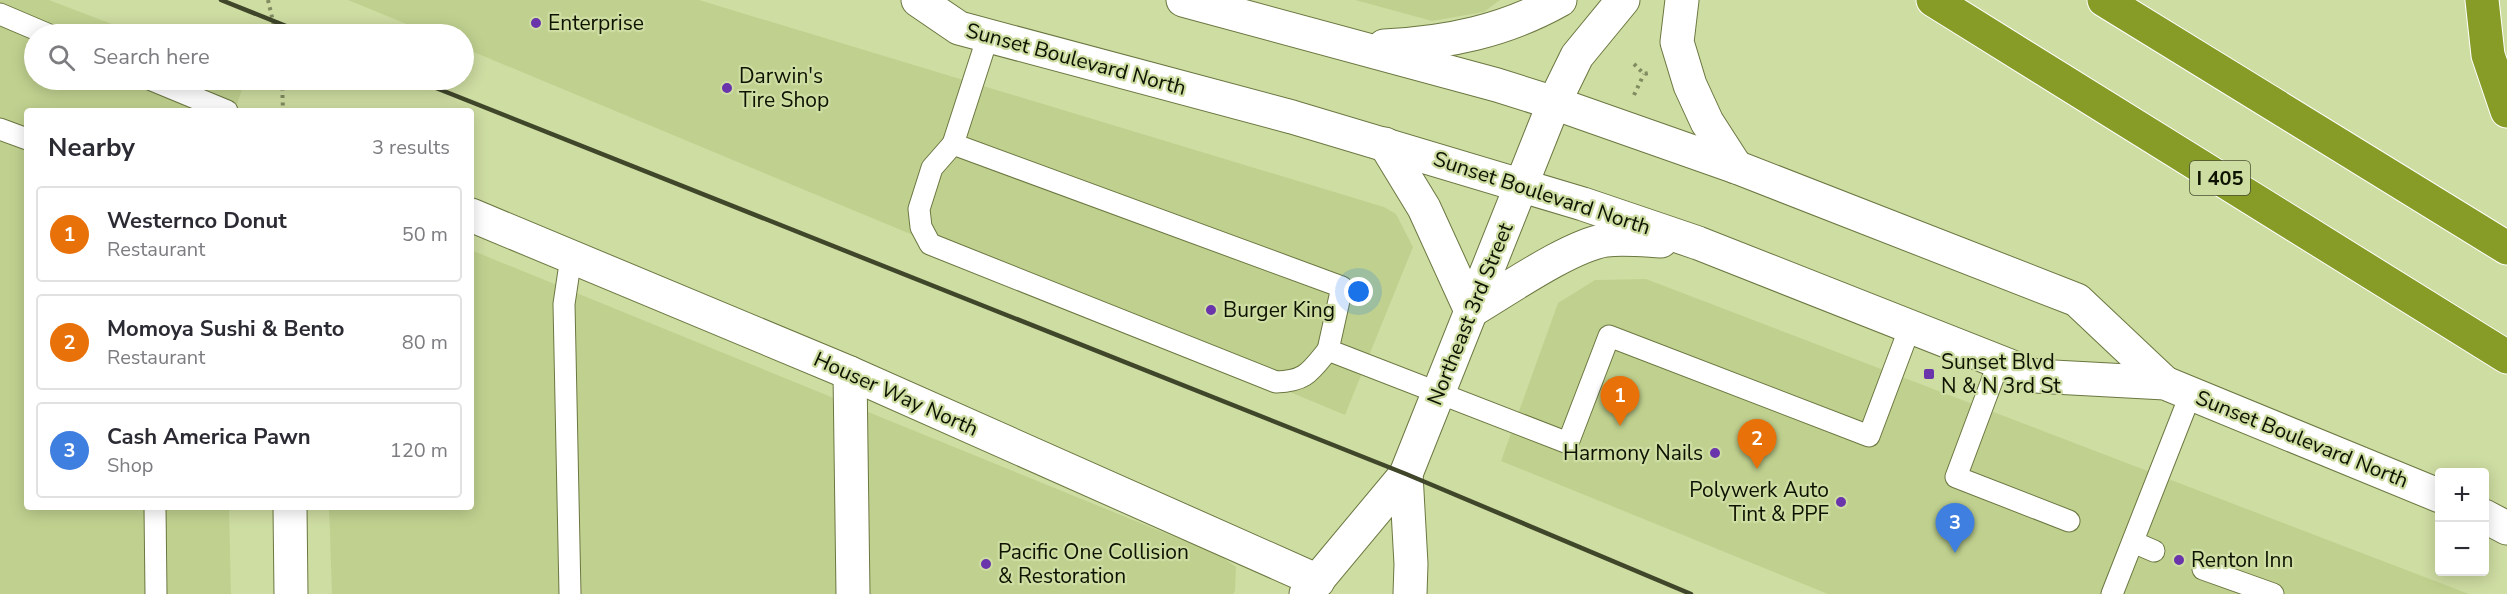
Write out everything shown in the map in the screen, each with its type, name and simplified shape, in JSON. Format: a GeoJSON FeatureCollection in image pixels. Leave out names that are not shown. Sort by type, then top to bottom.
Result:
{"type":"FeatureCollection","features":[{"type":"Feature","properties":{"kind":"highway","name":"I 405"},"geometry":{"type":"LineString","coordinates":[[1933,0],[2507,357]]}},
{"type":"Feature","properties":{"kind":"highway"},"geometry":{"type":"LineString","coordinates":[[2104,0],[2507,248]]}},
{"type":"Feature","properties":{"kind":"highway"},"geometry":{"type":"LineString","coordinates":[[2482,0],[2488,55],[2507,111]]}},
{"type":"Feature","properties":{"kind":"main road","name":"Sunset Boulevard North"},"geometry":{"type":"LineString","coordinates":[[918,0],[959,28],[1385,144],[1522,184],[1698,243],[2035,376],[2178,388],[2435,494]]}},
{"type":"Feature","properties":{"kind":"main road","name":"Sunset Boulevard North"},"geometry":{"type":"LineString","coordinates":[[1183,0],[1226,6],[1344,44],[1554,103],[1736,167],[2077,300],[2178,388]]}},
{"type":"Feature","properties":{"kind":"main road"},"geometry":{"type":"LineString","coordinates":[[1344,44],[1383,46],[1422,44],[1460,38],[1500,27],[1560,0]]}},
{"type":"Feature","properties":{"kind":"main road","name":"Northeast 3rd Street"},"geometry":{"type":"LineString","coordinates":[[1406,474],[1554,103],[1577,56],[1623,0]]}},
{"type":"Feature","properties":{"kind":"main road"},"geometry":{"type":"LineString","coordinates":[[1682,0],[1677,42],[1690,85],[1707,122],[1736,167]]}},
{"type":"Feature","properties":{"kind":"main road"},"geometry":{"type":"LineString","coordinates":[[1385,144],[1424,208],[1471,311],[1548,265],[1581,248],[1604,240],[1635,239],[1698,243]]}},
{"type":"Feature","properties":{"kind":"main road","name":"Houser Way North"},"geometry":{"type":"LineString","coordinates":[[474,215],[850,373],[1312,587]]}},
{"type":"Feature","properties":{"kind":"main road"},"geometry":{"type":"LineString","coordinates":[[850,373],[853,594]]}},
{"type":"Feature","properties":{"kind":"main road"},"geometry":{"type":"LineString","coordinates":[[1312,587],[1406,474]]}},
{"type":"Feature","properties":{"kind":"main road"},"geometry":{"type":"LineString","coordinates":[[1406,474],[1411,564],[1410,594]]}},
{"type":"Feature","properties":{"kind":"main road"},"geometry":{"type":"LineString","coordinates":[[290,510],[291,594]]}},
{"type":"Feature","properties":{"kind":"main road"},"geometry":{"type":"LineString","coordinates":[[2489,519],[2507,528]]}},
{"type":"Feature","properties":{"kind":"lane"},"geometry":{"type":"LineString","coordinates":[[0,14],[24,24]]}},
{"type":"Feature","properties":{"kind":"lane"},"geometry":{"type":"LineString","coordinates":[[953,144],[1342,287],[1328,350],[1307,375],[1294,381],[1276,382],[930,244],[921,227],[919,209],[932,168],[953,144],[988,36]]}},
{"type":"Feature","properties":{"kind":"lane"},"geometry":{"type":"LineString","coordinates":[[176,90],[220,108]]}},
{"type":"Feature","properties":{"kind":"lane"},"geometry":{"type":"LineString","coordinates":[[0,129],[24,138]]}},
{"type":"Feature","properties":{"kind":"lane"},"geometry":{"type":"LineString","coordinates":[[570,594],[564,304],[571,257]]}},
{"type":"Feature","properties":{"kind":"lane"},"geometry":{"type":"LineString","coordinates":[[1328,350],[1568,443],[1609,336],[1869,436],[1910,327]]}},
{"type":"Feature","properties":{"kind":"lane"},"geometry":{"type":"LineString","coordinates":[[2000,362],[1956,477],[2069,521]]}},
{"type":"Feature","properties":{"kind":"lane"},"geometry":{"type":"LineString","coordinates":[[2112,594],[2133,542],[2178,388]]}},
{"type":"Feature","properties":{"kind":"lane"},"geometry":{"type":"LineString","coordinates":[[155,510],[156,594]]}},
{"type":"Feature","properties":{"kind":"lane"},"geometry":{"type":"LineString","coordinates":[[2133,542],[2154,551]]}},
{"type":"Feature","properties":{"kind":"lane"},"geometry":{"type":"LineString","coordinates":[[2203,569],[2273,594]]}},
{"type":"Feature","properties":{"kind":"path"},"geometry":{"type":"LineString","coordinates":[[268,0],[274,24]]}},
{"type":"Feature","properties":{"kind":"path"},"geometry":{"type":"LineString","coordinates":[[1634,95],[1644,74]]}},
{"type":"Feature","properties":{"kind":"path"},"geometry":{"type":"LineString","coordinates":[[282,90],[283,108]]}},
{"type":"Feature","properties":{"kind":"shaded area"},"geometry":{"type":"Polygon","coordinates":[[[0,0],[49,0],[112,24],[24,24],[24,90],[242,90],[236,108],[24,108],[24,510],[229,510],[231,594],[0,594],[0,0]]]}},
{"type":"Feature","properties":{"kind":"shaded area"},"geometry":{"type":"Polygon","coordinates":[[[348,0],[699,0],[1384,207],[1396,214],[1413,247],[1345,415],[474,52],[474,24],[407,24],[348,0]]]}},
{"type":"Feature","properties":{"kind":"shaded area"},"geometry":{"type":"Polygon","coordinates":[[[1355,0],[1500,0],[1484,12],[1432,21],[1355,0]]]}},
{"type":"Feature","properties":{"kind":"shaded area"},"geometry":{"type":"Polygon","coordinates":[[[474,251],[1219,555],[1236,567],[1233,594],[332,594],[329,510],[474,510],[474,251]]]}},
{"type":"Feature","properties":{"kind":"shaded area"},"geometry":{"type":"Polygon","coordinates":[[[1646,279],[2469,594],[1828,594],[1501,461],[1558,303],[1595,280],[1646,279]]]}},
{"type":"Feature","properties":{"kind":"railway"},"geometry":{"type":"LineString","coordinates":[[221,0],[281,24]]}},
{"type":"Feature","properties":{"kind":"railway"},"geometry":{"type":"LineString","coordinates":[[441,90],[1406,474],[1691,594]]}},
{"type":"Feature","properties":{"kind":"place","name":"Enterprise"},"geometry":{"type":"Point","coordinates":[536,23]}},
{"type":"Feature","properties":{"kind":"place","name":"Darwin's Tire Shop"},"geometry":{"type":"Point","coordinates":[727,88]}},
{"type":"Feature","properties":{"kind":"place","name":"Burger King"},"geometry":{"type":"Point","coordinates":[1211,310]}},
{"type":"Feature","properties":{"kind":"place","name":"Sunset Blvd N & N 3rd St"},"geometry":{"type":"Point","coordinates":[1929,374]}},
{"type":"Feature","properties":{"kind":"place","name":"Westernco Donut"},"geometry":{"type":"Point","coordinates":[1620,426]}},
{"type":"Feature","properties":{"kind":"place","name":"Harmony Nails"},"geometry":{"type":"Point","coordinates":[1715,453]}},
{"type":"Feature","properties":{"kind":"place","name":"Momoya Sushi & Bento"},"geometry":{"type":"Point","coordinates":[1757,469]}},
{"type":"Feature","properties":{"kind":"place","name":"Polywerk Auto Tint & PPF"},"geometry":{"type":"Point","coordinates":[1841,502]}},
{"type":"Feature","properties":{"kind":"place","name":"Cash America Pawn"},"geometry":{"type":"Point","coordinates":[1955,553]}},
{"type":"Feature","properties":{"kind":"place","name":"Renton Inn"},"geometry":{"type":"Point","coordinates":[2179,560]}},
{"type":"Feature","properties":{"kind":"place","name":"Pacific One Collision & Restoration"},"geometry":{"type":"Point","coordinates":[986,564]}}]}
